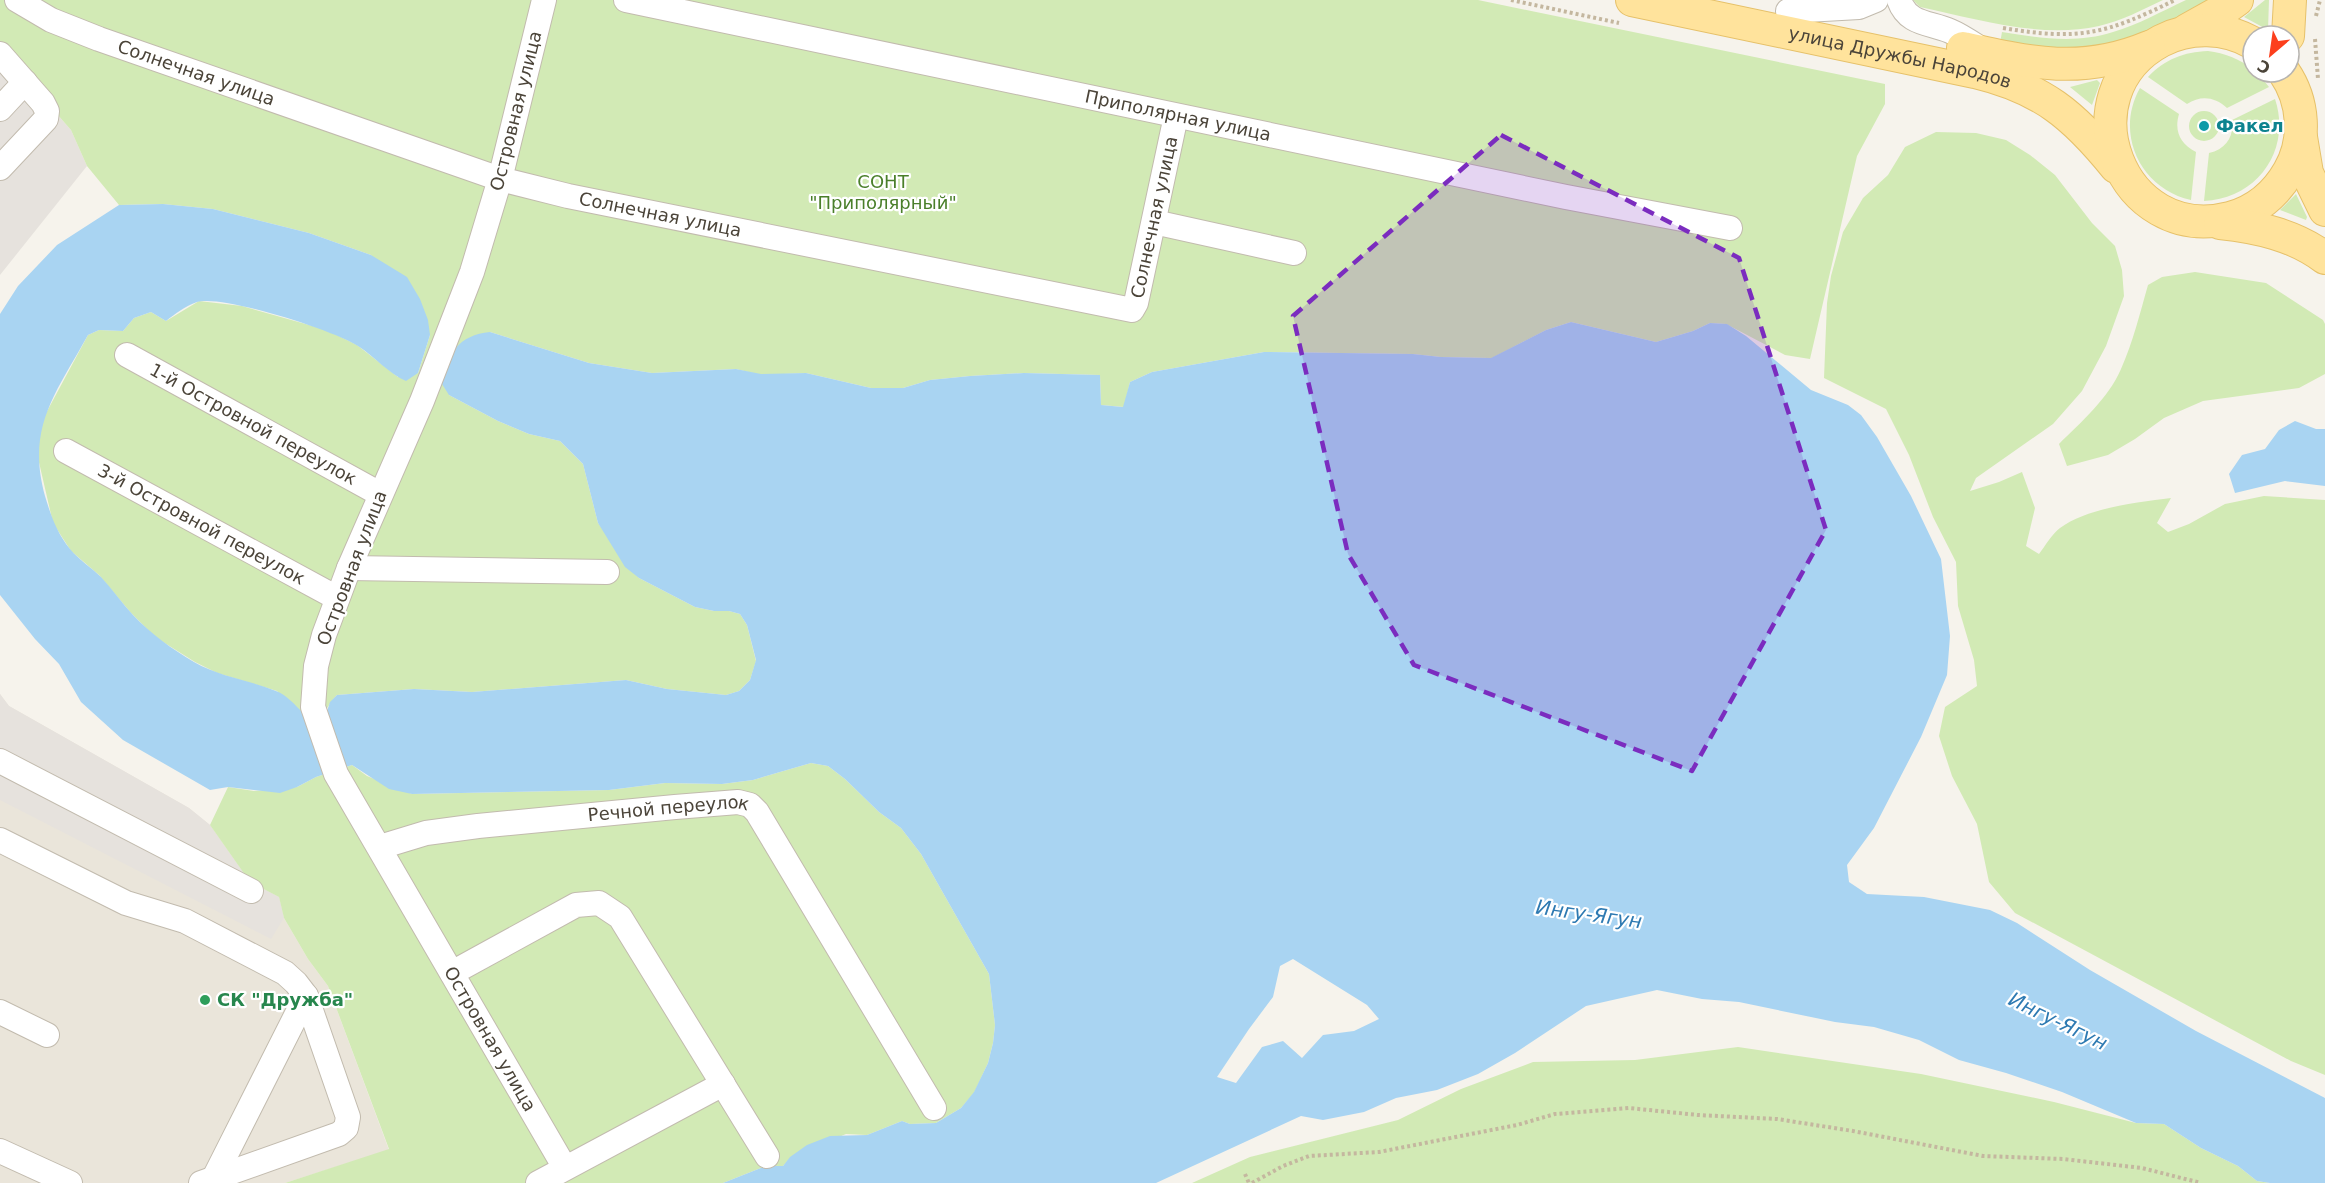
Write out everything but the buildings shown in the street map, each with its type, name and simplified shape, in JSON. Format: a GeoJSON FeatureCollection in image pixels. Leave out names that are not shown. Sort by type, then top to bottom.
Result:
{"type":"FeatureCollection","features":[{"type":"Feature","properties":{"kind":"main road","name":"улица Дружбы Народов"},"geometry":{"type":"LineString","coordinates":[[1735,0],[1788,11],[1994,41],[2036,63],[2088,64],[2133,54],[2166,39]]}},
{"type":"Feature","properties":{"kind":"main road"},"geometry":{"type":"LineString","coordinates":[[2238,0],[2166,39],[2140,56],[2128,70],[2116,92],[2110,116],[2114,153],[2132,186],[2151,204],[2162,210],[2198,221],[2264,230],[2303,244],[2325,258]]}},
{"type":"Feature","properties":{"kind":"main road"},"geometry":{"type":"LineString","coordinates":[[2290,0],[2306,30]]}},
{"type":"Feature","properties":{"kind":"main road","name":"улица Дружбы Народов"},"geometry":{"type":"LineString","coordinates":[[1629,12],[1975,72],[2007,81],[2044,98],[2075,120],[2132,186]]}},
{"type":"Feature","properties":{"kind":"main road"},"geometry":{"type":"LineString","coordinates":[[2166,39],[2215,31],[2241,37]]}},
{"type":"Feature","properties":{"kind":"main road"},"geometry":{"type":"LineString","coordinates":[[2300,85],[2301,135],[2307,173],[2325,210]]}},
{"type":"Feature","properties":{"kind":"main road"},"geometry":{"type":"LineString","coordinates":[[2198,221],[2235,216],[2257,206],[2267,198],[2290,170],[2301,135]]}},
{"type":"Feature","properties":{"kind":"lane","name":"Солнечная улица"},"geometry":{"type":"LineString","coordinates":[[17,0],[51,20],[99,39],[500,179],[568,196],[1132,310],[1136,303],[1176,116]]}},
{"type":"Feature","properties":{"kind":"lane","name":"Островная улица"},"geometry":{"type":"LineString","coordinates":[[544,0],[500,179],[469,282],[422,401],[337,598],[322,645],[313,688],[313,707],[336,774],[565,1168]]}},
{"type":"Feature","properties":{"kind":"lane","name":"Приполярная улица"},"geometry":{"type":"LineString","coordinates":[[626,0],[1566,197],[1730,228]]}},
{"type":"Feature","properties":{"kind":"lane"},"geometry":{"type":"LineString","coordinates":[[1825,0],[1868,3]]}},
{"type":"Feature","properties":{"kind":"lane"},"geometry":{"type":"LineString","coordinates":[[1899,0],[1902,9],[1911,19],[1952,32],[1994,41]]}},
{"type":"Feature","properties":{"kind":"lane"},"geometry":{"type":"LineString","coordinates":[[1788,11],[1868,3]]}},
{"type":"Feature","properties":{"kind":"lane"},"geometry":{"type":"LineString","coordinates":[[0,54],[46,107],[47,115],[0,168]]}},
{"type":"Feature","properties":{"kind":"lane"},"geometry":{"type":"LineString","coordinates":[[0,109],[25,82]]}},
{"type":"Feature","properties":{"kind":"lane"},"geometry":{"type":"LineString","coordinates":[[1154,222],[1294,253]]}},
{"type":"Feature","properties":{"kind":"lane","name":"1-й Островной переулок"},"geometry":{"type":"LineString","coordinates":[[127,355],[380,494]]}},
{"type":"Feature","properties":{"kind":"lane","name":"3-й Островной переулок"},"geometry":{"type":"LineString","coordinates":[[66,451],[337,598]]}},
{"type":"Feature","properties":{"kind":"lane"},"geometry":{"type":"LineString","coordinates":[[349,568],[607,572]]}},
{"type":"Feature","properties":{"kind":"lane"},"geometry":{"type":"LineString","coordinates":[[0,761],[251,891]]}},
{"type":"Feature","properties":{"kind":"lane","name":"Речной переулок"},"geometry":{"type":"LineString","coordinates":[[380,847],[426,833],[478,826],[738,802],[750,805],[757,812],[934,1108]]}},
{"type":"Feature","properties":{"kind":"lane"},"geometry":{"type":"LineString","coordinates":[[0,840],[126,903],[185,921],[285,973],[297,983],[306,996],[348,1117],[346,1128],[339,1134],[207,1181]]}},
{"type":"Feature","properties":{"kind":"lane"},"geometry":{"type":"LineString","coordinates":[[452,973],[576,905],[599,903],[620,917],[767,1156]]}},
{"type":"Feature","properties":{"kind":"lane"},"geometry":{"type":"LineString","coordinates":[[207,1181],[306,996]]}},
{"type":"Feature","properties":{"kind":"lane"},"geometry":{"type":"LineString","coordinates":[[0,1012],[47,1035]]}},
{"type":"Feature","properties":{"kind":"lane"},"geometry":{"type":"LineString","coordinates":[[538,1183],[723,1084]]}},
{"type":"Feature","properties":{"kind":"lane"},"geometry":{"type":"LineString","coordinates":[[0,1151],[70,1183]]}},
{"type":"Feature","properties":{"kind":"path"},"geometry":{"type":"LineString","coordinates":[[1511,0],[1629,12]]}},
{"type":"Feature","properties":{"kind":"path"},"geometry":{"type":"LineString","coordinates":[[1994,41],[2094,33],[2129,22],[2175,0]]}},
{"type":"Feature","properties":{"kind":"path"},"geometry":{"type":"LineString","coordinates":[[2300,85],[2306,30],[2320,0]]}},
{"type":"Feature","properties":{"kind":"path"},"geometry":{"type":"LineString","coordinates":[[1245,1174],[1250,1183],[1309,1156],[1379,1152],[1517,1125],[1555,1114],[1629,1108],[1698,1115],[1777,1119],[1983,1156],[2063,1159],[2142,1168],[2201,1183]]}},
{"type":"Feature","properties":{"kind":"highlighted area"},"geometry":{"type":"Polygon","coordinates":[[[1501,135],[1739,258],[1826,530],[1692,771],[1414,665],[1348,554],[1293,316],[1501,135]]]}},
{"type":"Feature","properties":{"kind":"shaded area"},"geometry":{"type":"Polygon","coordinates":[[[0,49],[71,130],[87,166],[0,275],[0,49]]]}},
{"type":"Feature","properties":{"kind":"shaded area"},"geometry":{"type":"Polygon","coordinates":[[[0,694],[9,706],[189,808],[210,825],[250,882],[279,897],[284,918],[308,959],[328,986],[389,1150],[285,1183],[0,1183],[0,694]]]}},
{"type":"Feature","properties":{"kind":"shaded area"},"geometry":{"type":"Polygon","coordinates":[[[0,694],[9,706],[189,808],[210,825],[250,882],[279,897],[284,918],[271,939],[0,800],[0,694]]]}},
{"type":"Feature","properties":{"kind":"green space","name":"СОНТ \"Приполярный\""},"geometry":{"type":"Polygon","coordinates":[[[0,0],[1478,0],[1885,84],[1885,104],[1857,156],[1810,359],[1785,355],[1726,324],[1710,323],[1693,331],[1656,342],[1571,322],[1546,330],[1492,358],[1413,354],[1264,352],[1152,372],[1130,382],[1124,407],[1101,405],[1100,375],[1024,373],[970,376],[930,380],[903,388],[871,388],[806,373],[761,375],[736,369],[652,373],[589,363],[490,332],[449,395],[498,421],[529,434],[560,441],[583,464],[598,523],[639,578],[695,607],[740,614],[747,625],[756,661],[750,680],[739,691],[726,695],[667,689],[626,680],[472,692],[414,689],[337,695],[312,733],[277,691],[217,673],[155,637],[99,575],[71,551],[53,523],[38,458],[39,436],[45,415],[88,335],[99,330],[123,331],[134,318],[151,312],[166,321],[199,301],[242,306],[327,330],[357,345],[398,377],[418,373],[430,335],[371,255],[309,233],[213,209],[163,204],[119,205],[87,166],[71,130],[0,49],[0,0]]]}},
{"type":"Feature","properties":{"kind":"green space"},"geometry":{"type":"Polygon","coordinates":[[[1913,0],[2163,0],[2107,24],[2054,30],[1986,22],[1920,7],[1913,0]]]}},
{"type":"Feature","properties":{"kind":"green space"},"geometry":{"type":"Polygon","coordinates":[[[2186,0],[2209,0],[2160,27],[2106,45],[2088,49],[2061,50],[2000,43],[2002,32],[2058,39],[2099,36],[2132,26],[2186,0]]]}},
{"type":"Feature","properties":{"kind":"green space"},"geometry":{"type":"Polygon","coordinates":[[[2265,0],[2269,0],[2268,24],[2257,24],[2244,17],[2265,0]]]}},
{"type":"Feature","properties":{"kind":"green space"},"geometry":{"type":"Polygon","coordinates":[[[2208,51],[2226,55],[2241,62],[2241,84],[2267,84],[2269,87],[2227,108],[2218,101],[2208,98],[2197,99],[2187,104],[2148,77],[2161,65],[2191,53],[2208,51]]]}},
{"type":"Feature","properties":{"kind":"green space"},"geometry":{"type":"Polygon","coordinates":[[[2097,80],[2100,83],[2092,105],[2070,87],[2097,80]]]}},
{"type":"Feature","properties":{"kind":"green space"},"geometry":{"type":"Polygon","coordinates":[[[2140,88],[2179,114],[2177,126],[2182,141],[2196,152],[2191,200],[2173,194],[2158,184],[2146,172],[2137,157],[2130,123],[2140,88]]]}},
{"type":"Feature","properties":{"kind":"green space"},"geometry":{"type":"Polygon","coordinates":[[[2275,99],[2279,118],[2279,136],[2266,168],[2240,191],[2223,198],[2204,201],[2209,153],[2220,149],[2228,141],[2232,132],[2232,120],[2275,99]]]}},
{"type":"Feature","properties":{"kind":"green space"},"geometry":{"type":"Polygon","coordinates":[[[2204,111],[2210,112],[2218,120],[2218,132],[2210,140],[2204,141],[2198,140],[2190,132],[2189,126],[2190,120],[2198,112],[2204,111]]]}},
{"type":"Feature","properties":{"kind":"green space"},"geometry":{"type":"Polygon","coordinates":[[[1936,132],[1976,133],[2006,140],[2030,155],[2055,175],[2092,223],[2115,246],[2122,270],[2124,296],[2106,346],[2082,391],[2053,424],[1976,478],[1970,491],[2022,472],[2035,508],[2026,546],[2039,554],[2051,537],[2071,521],[2113,507],[2144,502],[2171,498],[2157,523],[2168,532],[2189,524],[2225,504],[2264,496],[2325,500],[2325,1075],[2291,1061],[2015,913],[1989,882],[1977,824],[1952,776],[1939,736],[1945,707],[1977,686],[1974,660],[1958,606],[1956,562],[1933,517],[1909,455],[1886,409],[1824,378],[1827,303],[1831,276],[1843,232],[1863,198],[1888,175],[1905,147],[1936,132]]]}},
{"type":"Feature","properties":{"kind":"green space"},"geometry":{"type":"Polygon","coordinates":[[[2296,194],[2307,217],[2306,220],[2280,210],[2296,194]]]}},
{"type":"Feature","properties":{"kind":"green space"},"geometry":{"type":"Polygon","coordinates":[[[2195,272],[2266,283],[2323,320],[2325,324],[2325,374],[2299,388],[2203,401],[2164,418],[2108,455],[2067,466],[2059,444],[2093,410],[2116,380],[2129,348],[2148,285],[2162,277],[2195,272]]]}},
{"type":"Feature","properties":{"kind":"green space"},"geometry":{"type":"Polygon","coordinates":[[[811,763],[828,766],[879,812],[901,828],[921,854],[989,974],[995,1025],[993,1043],[988,1063],[974,1093],[961,1108],[936,1123],[910,1124],[902,1121],[867,1135],[846,1134],[791,1157],[783,1166],[766,1166],[723,1183],[285,1183],[389,1149],[328,986],[308,959],[284,918],[279,897],[250,882],[210,825],[228,787],[254,791],[297,787],[316,777],[352,765],[367,776],[412,794],[609,790],[665,783],[722,784],[753,780],[811,763]]]}},
{"type":"Feature","properties":{"kind":"green space"},"geometry":{"type":"Polygon","coordinates":[[[1738,1047],[1921,1074],[2054,1102],[2136,1123],[2164,1124],[2201,1148],[2238,1166],[2257,1181],[2270,1183],[1192,1183],[1250,1157],[1398,1120],[1461,1089],[1533,1062],[1635,1060],[1738,1047]]]}},
{"type":"Feature","properties":{"kind":"water","name":"Ингу-Ягун"},"geometry":{"type":"Polygon","coordinates":[[[163,204],[213,209],[309,233],[371,255],[407,277],[420,299],[428,320],[430,335],[418,373],[406,381],[346,339],[279,315],[230,303],[210,301],[197,302],[166,321],[151,312],[134,318],[123,331],[99,330],[88,335],[47,411],[39,450],[40,472],[52,517],[61,537],[70,549],[101,577],[154,635],[204,667],[280,693],[304,714],[327,711],[330,702],[337,695],[414,689],[472,692],[626,680],[667,689],[726,695],[739,691],[750,680],[756,660],[747,625],[740,614],[695,607],[639,578],[625,567],[598,523],[583,464],[560,441],[529,434],[498,421],[449,395],[442,384],[451,355],[462,342],[479,334],[490,332],[589,363],[652,373],[736,369],[761,374],[806,373],[871,388],[903,388],[930,380],[970,376],[1024,373],[1100,375],[1101,405],[1123,407],[1130,382],[1152,372],[1264,352],[1413,354],[1491,358],[1546,330],[1571,322],[1656,342],[1693,331],[1710,323],[1727,324],[1746,336],[1811,390],[1848,405],[1861,415],[1877,437],[1911,496],[1941,559],[1950,636],[1947,675],[1921,737],[1874,828],[1847,865],[1849,882],[1867,894],[1924,897],[1990,910],[2017,923],[2090,970],[2196,1031],[2325,1098],[2325,1183],[2257,1181],[2238,1166],[2201,1148],[2164,1124],[2136,1123],[2062,1092],[1959,1060],[1919,1040],[1874,1027],[1835,1022],[1739,1002],[1702,999],[1657,990],[1586,1006],[1515,1053],[1478,1074],[1437,1090],[1396,1098],[1364,1112],[1323,1120],[1301,1116],[1156,1183],[723,1183],[766,1166],[783,1166],[790,1157],[807,1145],[830,1136],[867,1135],[902,1121],[910,1124],[936,1123],[961,1108],[974,1092],[988,1063],[993,1043],[995,1025],[989,974],[921,854],[901,828],[879,812],[845,779],[828,766],[811,763],[753,780],[722,784],[665,783],[609,790],[412,794],[389,789],[352,765],[316,777],[280,793],[228,787],[210,790],[123,740],[81,702],[59,664],[35,639],[0,595],[0,314],[18,286],[57,245],[119,205],[163,204]],[[1293,959],[1280,966],[1273,997],[1217,1077],[1236,1083],[1262,1047],[1283,1041],[1302,1058],[1323,1035],[1354,1031],[1379,1019],[1367,1005],[1293,959]]]}},
{"type":"Feature","properties":{"kind":"water"},"geometry":{"type":"Polygon","coordinates":[[[2295,421],[2316,429],[2325,429],[2325,486],[2285,481],[2235,493],[2229,474],[2242,455],[2265,449],[2279,430],[2295,421]]]}},
{"type":"Feature","properties":{"kind":"place","name":"Факел"},"geometry":{"type":"Point","coordinates":[2204,126]}},
{"type":"Feature","properties":{"kind":"place","name":"СК \"Дружба\""},"geometry":{"type":"Point","coordinates":[205,1000]}}]}
